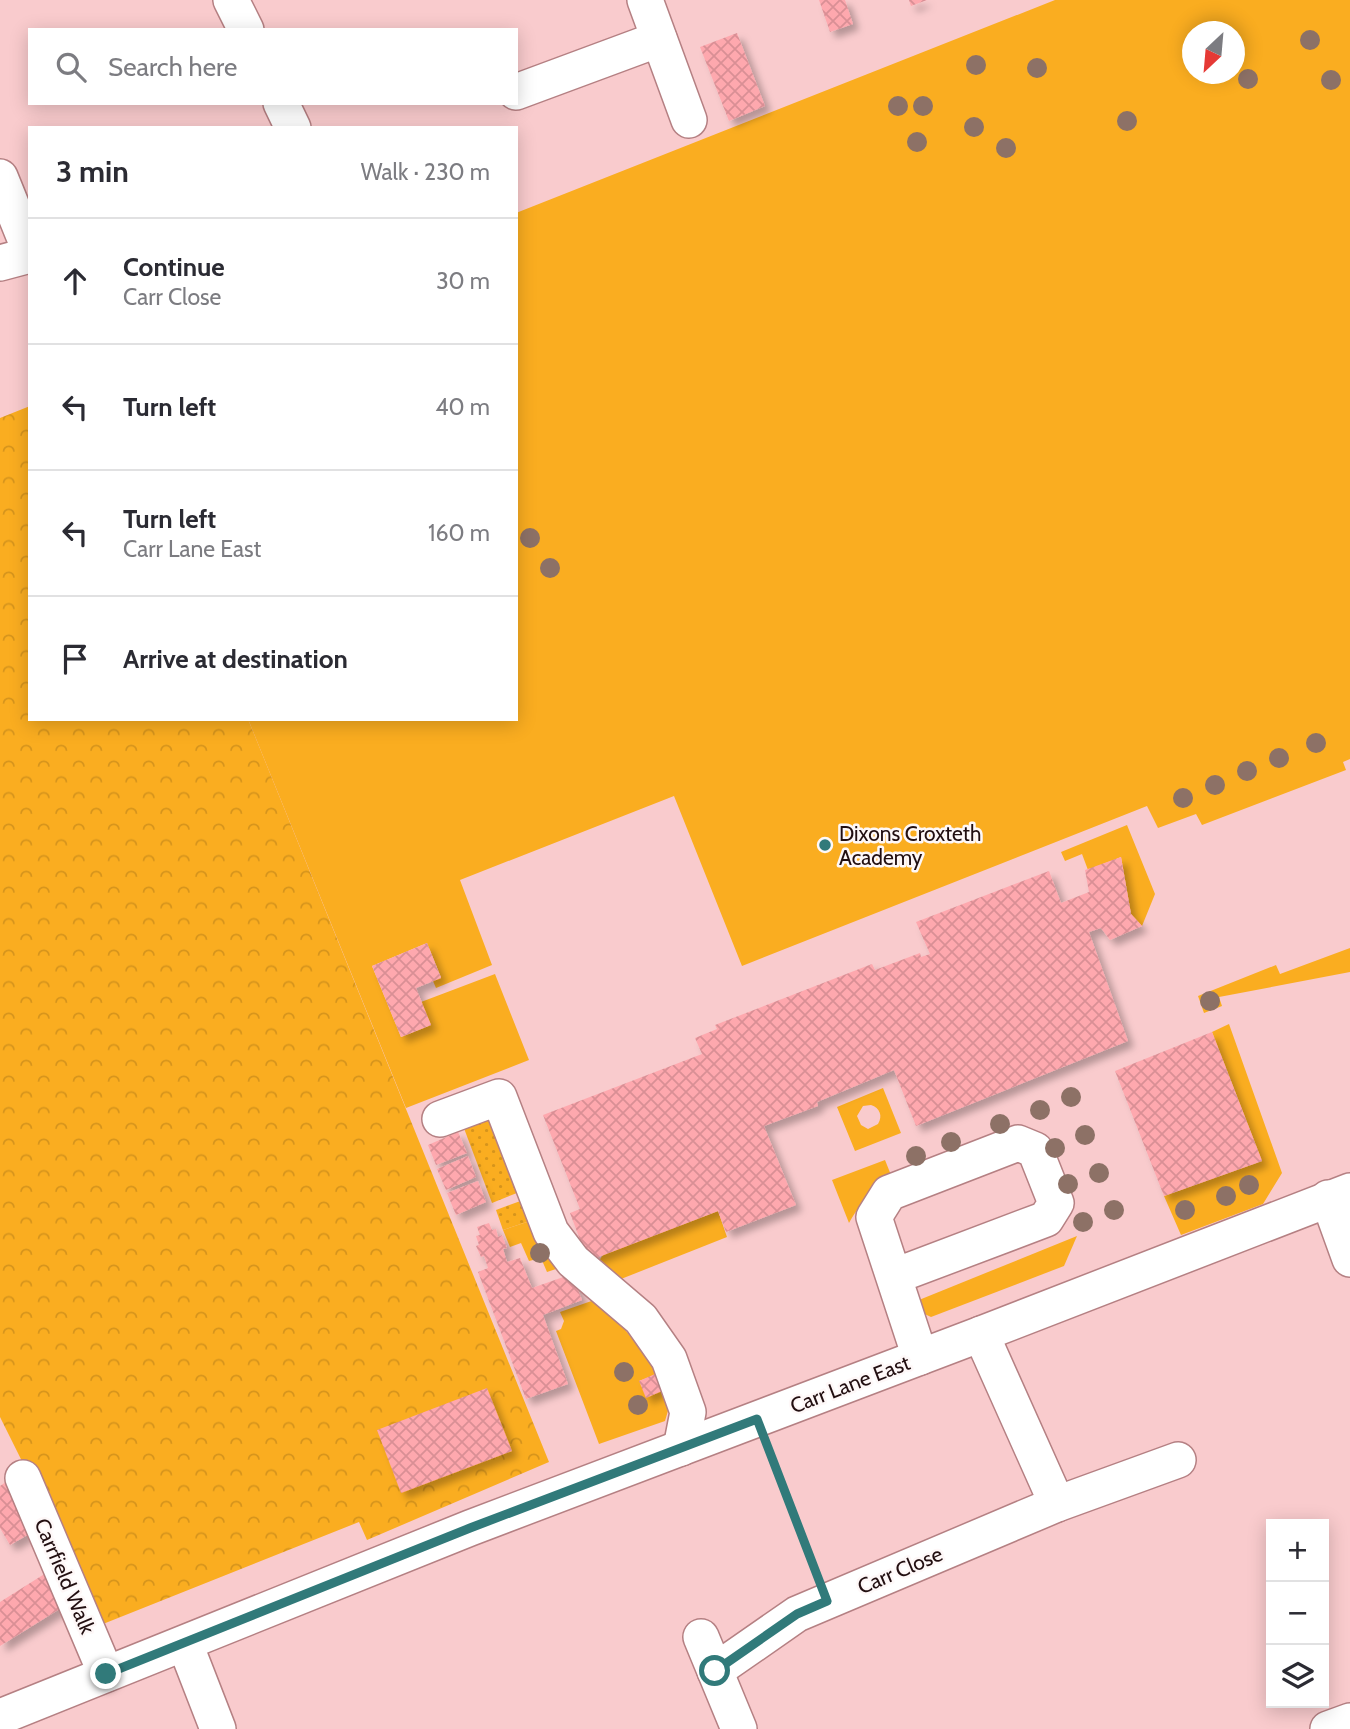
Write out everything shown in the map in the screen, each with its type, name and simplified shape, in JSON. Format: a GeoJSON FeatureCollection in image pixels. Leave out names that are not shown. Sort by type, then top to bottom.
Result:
{"type":"FeatureCollection","features":[{"type":"Feature","properties":{"kind":"street"},"geometry":{"type":"LineString","coordinates":[[231,0],[245,28]]}},
{"type":"Feature","properties":{"kind":"street"},"geometry":{"type":"LineString","coordinates":[[645,0],[689,120]]}},
{"type":"Feature","properties":{"kind":"street"},"geometry":{"type":"LineString","coordinates":[[518,91],[659,39]]}},
{"type":"Feature","properties":{"kind":"street"},"geometry":{"type":"LineString","coordinates":[[282,105],[292,126]]}},
{"type":"Feature","properties":{"kind":"street"},"geometry":{"type":"LineString","coordinates":[[0,177],[28,248]]}},
{"type":"Feature","properties":{"kind":"street"},"geometry":{"type":"LineString","coordinates":[[0,263],[28,254]]}},
{"type":"Feature","properties":{"kind":"street"},"geometry":{"type":"LineString","coordinates":[[440,1119],[499,1097],[551,1232],[573,1261],[641,1319],[669,1359],[688,1412],[681,1448]]}},
{"type":"Feature","properties":{"kind":"street"},"geometry":{"type":"LineString","coordinates":[[895,1276],[1046,1219],[1056,1203],[1035,1150],[1018,1143],[889,1193],[874,1217],[920,1357]]}},
{"type":"Feature","properties":{"kind":"street"},"geometry":{"type":"LineString","coordinates":[[1339,1194],[1350,1259]]}},
{"type":"Feature","properties":{"kind":"street","name":"Carr Lane East"},"geometry":{"type":"LineString","coordinates":[[0,1717],[470,1528],[981,1334],[1339,1194]]}},
{"type":"Feature","properties":{"kind":"street"},"geometry":{"type":"LineString","coordinates":[[981,1334],[1058,1504]]}},
{"type":"Feature","properties":{"kind":"street","name":"Carr Close"},"geometry":{"type":"LineString","coordinates":[[715,1671],[797,1614],[1058,1504],[1178,1460]]}},
{"type":"Feature","properties":{"kind":"street","name":"Carrfield Walk"},"geometry":{"type":"LineString","coordinates":[[23,1478],[106,1674]]}},
{"type":"Feature","properties":{"kind":"street"},"geometry":{"type":"LineString","coordinates":[[701,1637],[739,1729]]}},
{"type":"Feature","properties":{"kind":"street"},"geometry":{"type":"LineString","coordinates":[[185,1644],[218,1729]]}},
{"type":"Feature","properties":{"kind":"street"},"geometry":{"type":"LineString","coordinates":[[1328,1729],[1350,1721]]}},
{"type":"Feature","properties":{"kind":"path"},"geometry":{"type":"LineString","coordinates":[[757,1419],[827,1601]]}},
{"type":"Feature","properties":{"kind":"green space","name":"Dixons Croxteth Academy"},"geometry":{"type":"Polygon","coordinates":[[[1055,0],[1350,0],[1350,759],[1343,762],[1346,770],[1202,825],[1196,814],[1158,828],[1147,806],[742,966],[674,796],[460,880],[492,965],[436,988],[433,981],[441,977],[427,943],[372,966],[401,1037],[431,1025],[421,1002],[495,974],[529,1060],[406,1108],[249,721],[518,721],[518,212],[1055,0]]]}},
{"type":"Feature","properties":{"kind":"green space"},"geometry":{"type":"Polygon","coordinates":[[[28,407],[28,721],[249,721],[549,1462],[367,1540],[359,1522],[103,1624],[0,1417],[0,418],[28,407]]]}},
{"type":"Feature","properties":{"kind":"green space"},"geometry":{"type":"Polygon","coordinates":[[[1127,825],[1155,894],[1142,926],[1131,914],[1121,857],[1088,870],[1082,854],[1065,861],[1061,852],[1127,825]]]}},
{"type":"Feature","properties":{"kind":"green space"},"geometry":{"type":"Polygon","coordinates":[[[1350,948],[1350,972],[1219,997],[1222,1006],[1204,1013],[1198,996],[1276,965],[1280,974],[1350,948]]]}},
{"type":"Feature","properties":{"kind":"green space"},"geometry":{"type":"Polygon","coordinates":[[[1229,1024],[1282,1173],[1263,1204],[1181,1235],[1164,1196],[1262,1161],[1212,1032],[1229,1024]]]}},
{"type":"Feature","properties":{"kind":"green space"},"geometry":{"type":"Polygon","coordinates":[[[883,1088],[901,1133],[855,1151],[837,1107],[883,1088]],[[871,1105],[863,1106],[857,1116],[861,1125],[868,1129],[880,1121],[880,1113],[871,1105]]]}},
{"type":"Feature","properties":{"kind":"green space"},"geometry":{"type":"Polygon","coordinates":[[[492,1112],[522,1191],[492,1203],[462,1123],[492,1112]]]}},
{"type":"Feature","properties":{"kind":"green space"},"geometry":{"type":"Polygon","coordinates":[[[885,1160],[893,1180],[878,1187],[867,1197],[849,1223],[832,1180],[885,1160]]]}},
{"type":"Feature","properties":{"kind":"green space"},"geometry":{"type":"Polygon","coordinates":[[[526,1199],[533,1220],[503,1230],[496,1210],[526,1199]]]}},
{"type":"Feature","properties":{"kind":"green space"},"geometry":{"type":"Polygon","coordinates":[[[718,1211],[727,1237],[616,1281],[593,1269],[603,1255],[718,1211]]]}},
{"type":"Feature","properties":{"kind":"green space"},"geometry":{"type":"Polygon","coordinates":[[[533,1220],[568,1265],[547,1272],[541,1258],[529,1261],[521,1243],[510,1247],[503,1230],[533,1220]]]}},
{"type":"Feature","properties":{"kind":"green space"},"geometry":{"type":"Polygon","coordinates":[[[1077,1236],[1064,1266],[931,1317],[916,1310],[914,1302],[1077,1236]]]}},
{"type":"Feature","properties":{"kind":"green space"},"geometry":{"type":"Polygon","coordinates":[[[600,1298],[657,1370],[658,1374],[639,1381],[662,1391],[670,1404],[665,1421],[599,1444],[556,1331],[561,1329],[564,1321],[560,1312],[600,1298]]]}},
{"type":"Feature","properties":{"kind":"building"},"geometry":{"type":"Polygon","coordinates":[[[819,0],[845,0],[853,24],[830,32],[819,0]]]}},
{"type":"Feature","properties":{"kind":"building"},"geometry":{"type":"Polygon","coordinates":[[[909,0],[927,0],[911,6],[909,0]]]}},
{"type":"Feature","properties":{"kind":"building"},"geometry":{"type":"Polygon","coordinates":[[[737,33],[765,106],[729,121],[700,47],[737,33]]]}},
{"type":"Feature","properties":{"kind":"building"},"geometry":{"type":"Polygon","coordinates":[[[1121,857],[1131,914],[1142,926],[1110,940],[1101,928],[1089,932],[1128,1041],[916,1126],[894,1070],[817,1102],[818,1106],[764,1126],[796,1205],[726,1232],[718,1211],[588,1261],[570,1213],[580,1209],[543,1115],[702,1054],[695,1038],[717,1029],[715,1025],[872,964],[875,970],[920,953],[921,957],[930,954],[916,922],[1049,871],[1061,903],[1089,892],[1085,870],[1121,857]]]}},
{"type":"Feature","properties":{"kind":"building"},"geometry":{"type":"Polygon","coordinates":[[[427,943],[441,978],[416,988],[431,1025],[401,1037],[372,966],[427,943]]]}},
{"type":"Feature","properties":{"kind":"building"},"geometry":{"type":"Polygon","coordinates":[[[1212,1032],[1262,1161],[1164,1196],[1115,1071],[1212,1032]]]}},
{"type":"Feature","properties":{"kind":"building"},"geometry":{"type":"Polygon","coordinates":[[[458,1132],[467,1153],[436,1165],[428,1145],[458,1132]]]}},
{"type":"Feature","properties":{"kind":"building"},"geometry":{"type":"Polygon","coordinates":[[[468,1156],[476,1177],[446,1190],[437,1169],[468,1156]]]}},
{"type":"Feature","properties":{"kind":"building"},"geometry":{"type":"Polygon","coordinates":[[[478,1181],[486,1202],[456,1215],[447,1193],[478,1181]]]}},
{"type":"Feature","properties":{"kind":"building"},"geometry":{"type":"Polygon","coordinates":[[[489,1223],[492,1230],[496,1229],[498,1237],[502,1235],[507,1248],[503,1249],[507,1262],[520,1258],[532,1288],[572,1274],[582,1300],[543,1315],[568,1384],[526,1399],[478,1272],[488,1268],[484,1256],[481,1257],[476,1246],[479,1245],[476,1236],[480,1235],[477,1227],[489,1223]]]}},
{"type":"Feature","properties":{"kind":"building"},"geometry":{"type":"Polygon","coordinates":[[[655,1374],[662,1391],[646,1398],[639,1381],[655,1374]]]}},
{"type":"Feature","properties":{"kind":"building"},"geometry":{"type":"Polygon","coordinates":[[[487,1388],[512,1451],[401,1493],[377,1430],[487,1388]]]}},
{"type":"Feature","properties":{"kind":"building"},"geometry":{"type":"Polygon","coordinates":[[[9,1480],[38,1529],[10,1545],[0,1528],[0,1486],[9,1480]]]}},
{"type":"Feature","properties":{"kind":"building"},"geometry":{"type":"Polygon","coordinates":[[[46,1573],[66,1605],[0,1646],[0,1602],[46,1573]]]}},
{"type":"Feature","properties":{"kind":"place","name":"Dixons Croxteth Academy"},"geometry":{"type":"Point","coordinates":[825,845]}},
{"type":"Feature","properties":{"kind":"route"},"geometry":{"type":"LineString","coordinates":[[106,1674],[470,1528],[757,1419],[827,1601],[797,1614],[715,1671]]}}]}
